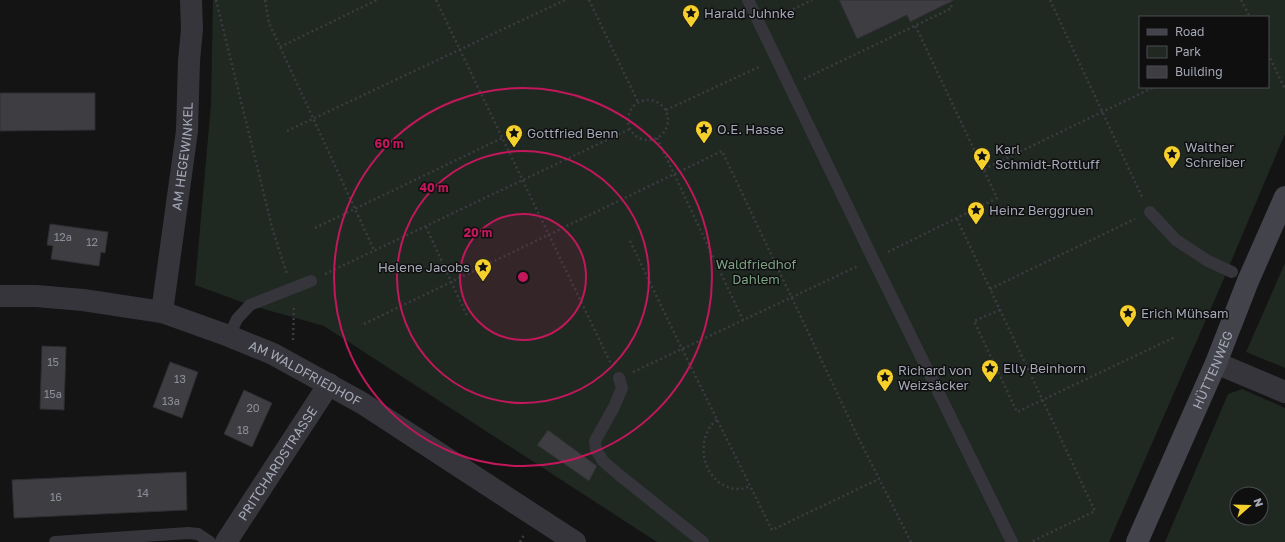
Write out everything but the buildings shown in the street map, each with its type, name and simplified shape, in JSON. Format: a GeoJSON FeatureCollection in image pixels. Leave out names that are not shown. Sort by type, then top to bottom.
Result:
{"type":"FeatureCollection","features":[{"type":"Feature","properties":{"kind":"main road","name":"HÜTTENWEG"},"geometry":{"type":"LineString","coordinates":[[1137,542],[1216,363],[1248,282],[1285,197]]}},
{"type":"Feature","properties":{"kind":"street","name":"AM HEGEWINKEL"},"geometry":{"type":"LineString","coordinates":[[162,312],[186,131],[192,29],[191,0]]}},
{"type":"Feature","properties":{"kind":"street","name":"AM WALDFRIEDHOF"},"geometry":{"type":"LineString","coordinates":[[0,296],[36,296],[83,300],[162,312],[229,336],[273,354],[368,407],[575,542]]}},
{"type":"Feature","properties":{"kind":"street"},"geometry":{"type":"LineString","coordinates":[[1216,363],[1285,392]]}},
{"type":"Feature","properties":{"kind":"street","name":"PRITCHARDSTRASSE"},"geometry":{"type":"LineString","coordinates":[[226,542],[329,384]]}},
{"type":"Feature","properties":{"kind":"lane"},"geometry":{"type":"LineString","coordinates":[[748,0],[1012,542]]}},
{"type":"Feature","properties":{"kind":"lane"},"geometry":{"type":"LineString","coordinates":[[1150,212],[1176,240],[1208,260],[1232,272]]}},
{"type":"Feature","properties":{"kind":"lane"},"geometry":{"type":"LineString","coordinates":[[229,336],[237,319],[250,305],[311,281]]}},
{"type":"Feature","properties":{"kind":"lane"},"geometry":{"type":"LineString","coordinates":[[619,378],[622,388],[614,407],[595,441],[596,450],[604,461],[618,474],[703,542]]}},
{"type":"Feature","properties":{"kind":"lane"},"geometry":{"type":"LineString","coordinates":[[55,542],[188,533],[198,534],[210,542]]}},
{"type":"Feature","properties":{"kind":"path"},"geometry":{"type":"LineString","coordinates":[[216,0],[273,231],[294,296],[293,347]]}},
{"type":"Feature","properties":{"kind":"path"},"geometry":{"type":"LineString","coordinates":[[265,0],[269,23],[356,208],[374,250]]}},
{"type":"Feature","properties":{"kind":"path"},"geometry":{"type":"LineString","coordinates":[[280,47],[377,0]]}},
{"type":"Feature","properties":{"kind":"path"},"geometry":{"type":"LineString","coordinates":[[436,0],[618,379],[846,272]]}},
{"type":"Feature","properties":{"kind":"path"},"geometry":{"type":"LineString","coordinates":[[287,131],[565,0]]}},
{"type":"Feature","properties":{"kind":"path"},"geometry":{"type":"LineString","coordinates":[[589,0],[638,102]]}},
{"type":"Feature","properties":{"kind":"path"},"geometry":{"type":"LineString","coordinates":[[760,25],[812,0]]}},
{"type":"Feature","properties":{"kind":"path"},"geometry":{"type":"LineString","coordinates":[[789,86],[952,8],[949,0]]}},
{"type":"Feature","properties":{"kind":"path"},"geometry":{"type":"LineString","coordinates":[[990,289],[1150,212],[1050,0]]}},
{"type":"Feature","properties":{"kind":"path"},"geometry":{"type":"LineString","coordinates":[[1241,0],[1249,16]]}},
{"type":"Feature","properties":{"kind":"path"},"geometry":{"type":"LineString","coordinates":[[903,244],[957,219],[997,198],[915,26]]}},
{"type":"Feature","properties":{"kind":"path"},"geometry":{"type":"LineString","coordinates":[[1269,56],[1285,89]]}},
{"type":"Feature","properties":{"kind":"path"},"geometry":{"type":"LineString","coordinates":[[666,110],[776,59]]}},
{"type":"Feature","properties":{"kind":"path"},"geometry":{"type":"LineString","coordinates":[[984,169],[1152,88]]}},
{"type":"Feature","properties":{"kind":"path"},"geometry":{"type":"LineString","coordinates":[[645,99],[657,101],[663,105],[666,110],[669,116],[667,129],[663,135],[651,140],[638,138],[633,134],[630,129],[628,118],[631,109],[638,102],[645,99]]}},
{"type":"Feature","properties":{"kind":"path"},"geometry":{"type":"LineString","coordinates":[[311,281],[630,129]]}},
{"type":"Feature","properties":{"kind":"path"},"geometry":{"type":"LineString","coordinates":[[315,228],[502,138]]}},
{"type":"Feature","properties":{"kind":"path"},"geometry":{"type":"LineString","coordinates":[[657,138],[743,320]]}},
{"type":"Feature","properties":{"kind":"path"},"geometry":{"type":"LineString","coordinates":[[364,324],[722,151],[910,542]]}},
{"type":"Feature","properties":{"kind":"path"},"geometry":{"type":"LineString","coordinates":[[957,219],[1095,511],[1031,542]]}},
{"type":"Feature","properties":{"kind":"path"},"geometry":{"type":"LineString","coordinates":[[426,227],[467,316]]}},
{"type":"Feature","properties":{"kind":"path"},"geometry":{"type":"LineString","coordinates":[[630,241],[772,530],[879,479]]}},
{"type":"Feature","properties":{"kind":"path"},"geometry":{"type":"LineString","coordinates":[[1000,310],[974,321],[1017,412],[1175,337]]}},
{"type":"Feature","properties":{"kind":"path"},"geometry":{"type":"LineString","coordinates":[[717,420],[709,427],[703,445],[704,458],[708,468],[721,484],[731,488],[740,489],[751,486]]}},
{"type":"Feature","properties":{"kind":"path"},"geometry":{"type":"LineString","coordinates":[[520,542],[527,531]]}},
{"type":"Feature","properties":{"kind":"green space","name":"Waldfriedhof Dahlem"},"geometry":{"type":"Polygon","coordinates":[[[213,0],[1285,0],[1285,134],[1109,542],[657,542],[324,326],[250,305],[195,285],[211,104],[213,0]]]}},
{"type":"Feature","properties":{"kind":"green space"},"geometry":{"type":"Polygon","coordinates":[[[1285,263],[1285,368],[1246,352],[1285,263]]]}},
{"type":"Feature","properties":{"kind":"green space"},"geometry":{"type":"Polygon","coordinates":[[[1242,389],[1285,408],[1285,542],[1165,542],[1228,394],[1242,389]]]}},
{"type":"Feature","properties":{"kind":"place","name":"Harald Juhnke"},"geometry":{"type":"Point","coordinates":[691,28]}},
{"type":"Feature","properties":{"kind":"place","name":"O.E. Hasse"},"geometry":{"type":"Point","coordinates":[704,144]}},
{"type":"Feature","properties":{"kind":"place","name":"Gottfried Benn"},"geometry":{"type":"Point","coordinates":[514,148]}},
{"type":"Feature","properties":{"kind":"place","name":"Walther Schreiber"},"geometry":{"type":"Point","coordinates":[1172,169]}},
{"type":"Feature","properties":{"kind":"place","name":"Karl Schmidt-Rottluff"},"geometry":{"type":"Point","coordinates":[982,171]}},
{"type":"Feature","properties":{"kind":"place","name":"Heinz Berggruen"},"geometry":{"type":"Point","coordinates":[976,225]}},
{"type":"Feature","properties":{"kind":"place","name":"Helene Jacobs"},"geometry":{"type":"Point","coordinates":[483,282]}},
{"type":"Feature","properties":{"kind":"place","name":"Erich Mühsam"},"geometry":{"type":"Point","coordinates":[1128,328]}},
{"type":"Feature","properties":{"kind":"place","name":"Elly Beinhorn"},"geometry":{"type":"Point","coordinates":[990,383]}},
{"type":"Feature","properties":{"kind":"place","name":"Richard von Weizsäcker"},"geometry":{"type":"Point","coordinates":[885,392]}}]}
